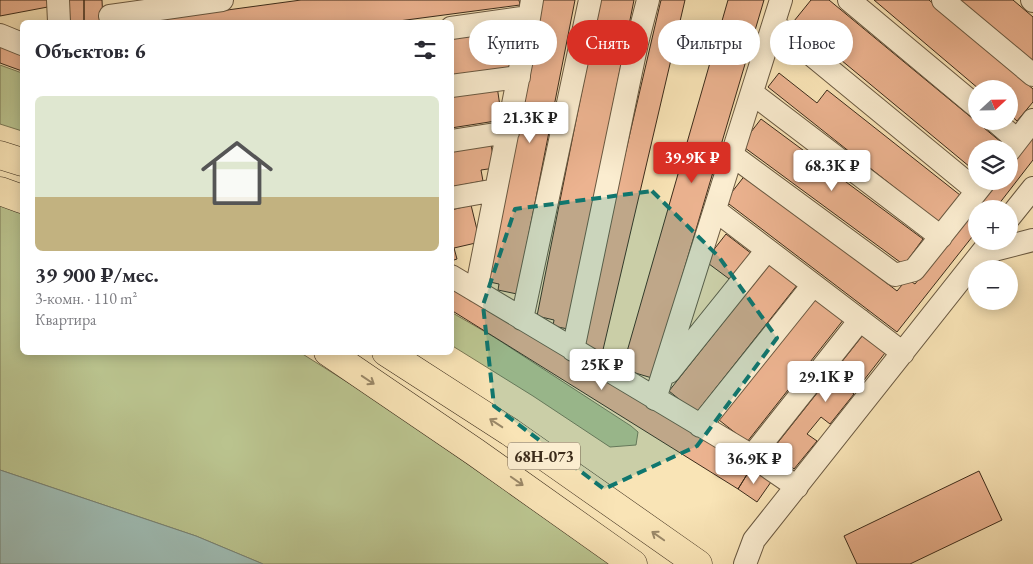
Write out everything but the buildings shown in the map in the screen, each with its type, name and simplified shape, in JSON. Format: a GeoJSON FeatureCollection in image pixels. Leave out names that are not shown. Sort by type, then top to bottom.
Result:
{"type":"FeatureCollection","features":[{"type":"Feature","properties":{"kind":"main road"},"geometry":{"type":"LineString","coordinates":[[0,155],[20,161]]}},
{"type":"Feature","properties":{"kind":"main road"},"geometry":{"type":"LineString","coordinates":[[0,191],[20,198]]}},
{"type":"Feature","properties":{"kind":"main road","name":"68Н-073"},"geometry":{"type":"LineString","coordinates":[[332,355],[475,452],[633,564]]}},
{"type":"Feature","properties":{"kind":"main road","name":"68Н-073"},"geometry":{"type":"LineString","coordinates":[[391,355],[510,432],[698,564]]}},
{"type":"Feature","properties":{"kind":"lane"},"geometry":{"type":"LineString","coordinates":[[58,0],[60,20]]}},
{"type":"Feature","properties":{"kind":"lane"},"geometry":{"type":"LineString","coordinates":[[110,13],[222,0]]}},
{"type":"Feature","properties":{"kind":"lane"},"geometry":{"type":"LineString","coordinates":[[522,319],[590,0]]}},
{"type":"Feature","properties":{"kind":"lane"},"geometry":{"type":"LineString","coordinates":[[573,350],[637,43],[648,0]]}},
{"type":"Feature","properties":{"kind":"lane"},"geometry":{"type":"LineString","coordinates":[[775,20],[781,0]]}},
{"type":"Feature","properties":{"kind":"lane"},"geometry":{"type":"LineString","coordinates":[[849,0],[968,99]]}},
{"type":"Feature","properties":{"kind":"lane"},"geometry":{"type":"LineString","coordinates":[[944,0],[1033,75]]}},
{"type":"Feature","properties":{"kind":"lane"},"geometry":{"type":"LineString","coordinates":[[454,27],[530,9],[519,76],[476,291]]}},
{"type":"Feature","properties":{"kind":"lane"},"geometry":{"type":"LineString","coordinates":[[0,35],[20,43]]}},
{"type":"Feature","properties":{"kind":"lane"},"geometry":{"type":"LineString","coordinates":[[658,391],[770,37]]}},
{"type":"Feature","properties":{"kind":"lane"},"geometry":{"type":"LineString","coordinates":[[826,65],[968,176]]}},
{"type":"Feature","properties":{"kind":"lane"},"geometry":{"type":"LineString","coordinates":[[454,86],[519,76]]}},
{"type":"Feature","properties":{"kind":"lane"},"geometry":{"type":"LineString","coordinates":[[752,93],[941,236]]}},
{"type":"Feature","properties":{"kind":"lane"},"geometry":{"type":"LineString","coordinates":[[1017,140],[1033,120]]}},
{"type":"Feature","properties":{"kind":"lane"},"geometry":{"type":"LineString","coordinates":[[454,141],[508,132]]}},
{"type":"Feature","properties":{"kind":"lane"},"geometry":{"type":"LineString","coordinates":[[732,155],[895,275],[914,270],[978,190]]}},
{"type":"Feature","properties":{"kind":"lane"},"geometry":{"type":"LineString","coordinates":[[1018,207],[1033,188]]}},
{"type":"Feature","properties":{"kind":"lane"},"geometry":{"type":"LineString","coordinates":[[454,197],[496,190]]}},
{"type":"Feature","properties":{"kind":"lane"},"geometry":{"type":"LineString","coordinates":[[715,210],[903,353]]}},
{"type":"Feature","properties":{"kind":"lane"},"geometry":{"type":"LineString","coordinates":[[1018,242],[1033,240]]}},
{"type":"Feature","properties":{"kind":"lane"},"geometry":{"type":"LineString","coordinates":[[658,391],[767,250]]}},
{"type":"Feature","properties":{"kind":"lane"},"geometry":{"type":"LineString","coordinates":[[744,564],[754,540],[984,250]]}},
{"type":"Feature","properties":{"kind":"lane"},"geometry":{"type":"LineString","coordinates":[[454,278],[573,350],[658,391],[700,426],[752,456],[797,487]]}},
{"type":"Feature","properties":{"kind":"lane"},"geometry":{"type":"LineString","coordinates":[[700,426],[813,285]]}},
{"type":"Feature","properties":{"kind":"lane"},"geometry":{"type":"LineString","coordinates":[[752,456],[860,320]]}},
{"type":"Feature","properties":{"kind":"highlighted area"},"geometry":{"type":"Polygon","coordinates":[[[652,191],[719,257],[777,338],[697,446],[604,489],[494,406],[483,305],[515,209],[652,191]]]}},
{"type":"Feature","properties":{"kind":"green space"},"geometry":{"type":"Polygon","coordinates":[[[0,65],[20,72],[20,130],[0,124],[0,65]]]}},
{"type":"Feature","properties":{"kind":"green space"},"geometry":{"type":"Polygon","coordinates":[[[0,203],[20,210],[20,355],[304,355],[382,404],[610,564],[263,564],[196,536],[0,470],[0,203]]]}},
{"type":"Feature","properties":{"kind":"green space"},"geometry":{"type":"Polygon","coordinates":[[[454,314],[494,337],[631,426],[638,432],[636,445],[610,447],[454,347],[454,314]]]}},
{"type":"Feature","properties":{"kind":"water"},"geometry":{"type":"Polygon","coordinates":[[[0,470],[196,536],[263,564],[0,564],[0,470]]]}}]}
